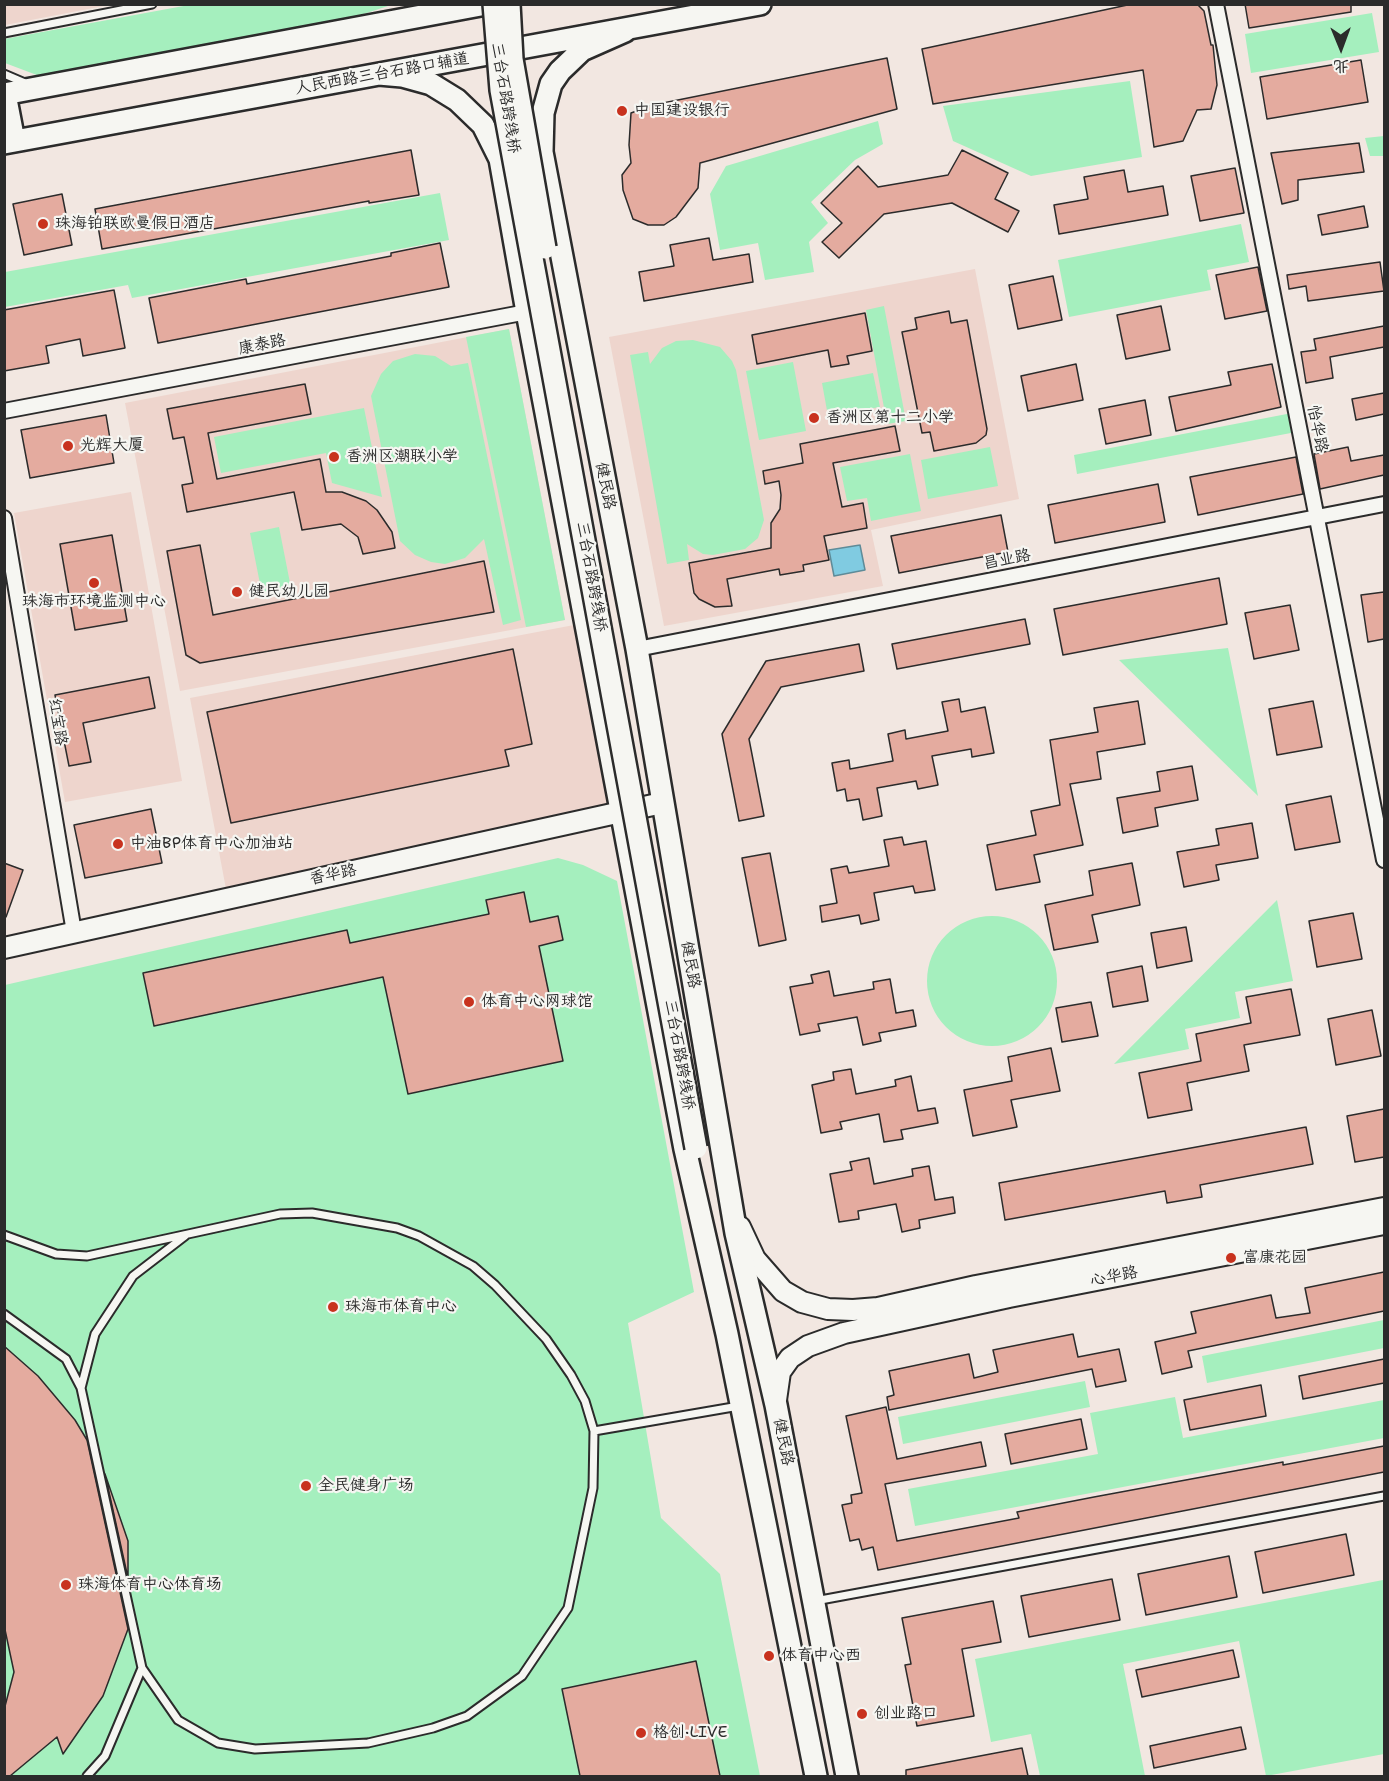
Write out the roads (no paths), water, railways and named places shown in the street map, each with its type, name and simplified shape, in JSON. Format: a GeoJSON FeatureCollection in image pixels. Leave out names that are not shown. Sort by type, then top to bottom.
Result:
{"type":"FeatureCollection","features":[{"type":"Feature","properties":{"kind":"main road"},"geometry":{"type":"LineString","coordinates":[[372,26],[416,4]]}},
{"type":"Feature","properties":{"kind":"main road"},"geometry":{"type":"LineString","coordinates":[[9,142],[5,88],[39,88],[486,4]]}},
{"type":"Feature","properties":{"kind":"main road","name":"三台石路跨线桥"},"geometry":{"type":"LineString","coordinates":[[494,4],[501,90],[702,1147]]}},
{"type":"Feature","properties":{"kind":"main road","name":"三台石路跨线桥"},"geometry":{"type":"LineString","coordinates":[[509,4],[516,88],[702,1147]]}},
{"type":"Feature","properties":{"kind":"main road","name":"人民西路三台石路口辅道"},"geometry":{"type":"LineString","coordinates":[[9,142],[625,31],[760,4]]}},
{"type":"Feature","properties":{"kind":"main road","name":"健民路"},"geometry":{"type":"LineString","coordinates":[[625,31],[582,50],[560,70],[551,84],[543,113],[542,152],[637,649],[729,1196],[776,1405],[847,1776]]}},
{"type":"Feature","properties":{"kind":"main road","name":"健民路"},"geometry":{"type":"LineString","coordinates":[[379,74],[417,79],[431,84],[458,100],[483,125],[500,159],[526,312],[685,1149],[708,1243],[742,1405],[816,1776]]}},
{"type":"Feature","properties":{"kind":"main road"},"geometry":{"type":"LineString","coordinates":[[702,1147],[736,1233]]}},
{"type":"Feature","properties":{"kind":"main road"},"geometry":{"type":"LineString","coordinates":[[702,1147],[708,1243]]}},
{"type":"Feature","properties":{"kind":"street","name":"怡华路"},"geometry":{"type":"LineString","coordinates":[[1216,4],[1384,860]]}},
{"type":"Feature","properties":{"kind":"street","name":"康泰路"},"geometry":{"type":"LineString","coordinates":[[4,411],[526,312]]}},
{"type":"Feature","properties":{"kind":"street","name":"昌业路"},"geometry":{"type":"LineString","coordinates":[[637,649],[1384,504]]}},
{"type":"Feature","properties":{"kind":"street","name":"红宝路"},"geometry":{"type":"LineString","coordinates":[[4,518],[75,932]]}},
{"type":"Feature","properties":{"kind":"street"},"geometry":{"type":"LineString","coordinates":[[583,821],[610,805],[616,779]]}},
{"type":"Feature","properties":{"kind":"street","name":"香华路"},"geometry":{"type":"LineString","coordinates":[[4,948],[662,803]]}},
{"type":"Feature","properties":{"kind":"street"},"geometry":{"type":"LineString","coordinates":[[583,821],[600,822],[613,826],[629,846]]}},
{"type":"Feature","properties":{"kind":"street","name":"心华路"},"geometry":{"type":"LineString","coordinates":[[729,1196],[755,1258],[783,1291],[802,1302],[828,1309],[878,1308],[976,1286],[1384,1208]]}},
{"type":"Feature","properties":{"kind":"street","name":"心华路"},"geometry":{"type":"LineString","coordinates":[[776,1405],[780,1372],[790,1358],[808,1346],[844,1333],[1009,1297],[1384,1224]]}},
{"type":"Feature","properties":{"kind":"lane"},"geometry":{"type":"LineString","coordinates":[[4,33],[152,4]]}},
{"type":"Feature","properties":{"kind":"lane"},"geometry":{"type":"LineString","coordinates":[[4,1235],[56,1254],[87,1256],[280,1214],[312,1213],[365,1221],[419,1236],[473,1266],[514,1304],[546,1340],[572,1375],[585,1401],[594,1431],[593,1488],[568,1608],[522,1676],[468,1716],[433,1728],[368,1743],[255,1749],[218,1743],[178,1720],[142,1668],[81,1388],[66,1359],[4,1314]]}},
{"type":"Feature","properties":{"kind":"lane"},"geometry":{"type":"LineString","coordinates":[[81,1388],[95,1334],[133,1276],[187,1234]]}},
{"type":"Feature","properties":{"kind":"lane"},"geometry":{"type":"LineString","coordinates":[[594,1431],[742,1405]]}},
{"type":"Feature","properties":{"kind":"lane"},"geometry":{"type":"LineString","coordinates":[[814,1601],[1384,1496]]}},
{"type":"Feature","properties":{"kind":"lane"},"geometry":{"type":"LineString","coordinates":[[87,1776],[105,1756],[142,1668]]}},
{"type":"Feature","properties":{"kind":"water"},"geometry":{"type":"Polygon","coordinates":[[[860,545],[865,570],[834,576],[829,550],[860,545]]]}},
{"type":"Feature","properties":{"kind":"place","name":"中国建设银行"},"geometry":{"type":"Point","coordinates":[622,111]}},
{"type":"Feature","properties":{"kind":"place","name":"珠海铂联欧曼假日酒店"},"geometry":{"type":"Point","coordinates":[43,224]}},
{"type":"Feature","properties":{"kind":"place","name":"香洲区第十二小学"},"geometry":{"type":"Point","coordinates":[814,418]}},
{"type":"Feature","properties":{"kind":"place","name":"光辉大厦"},"geometry":{"type":"Point","coordinates":[68,446]}},
{"type":"Feature","properties":{"kind":"place","name":"香洲区潮联小学"},"geometry":{"type":"Point","coordinates":[334,457]}},
{"type":"Feature","properties":{"kind":"place","name":"珠海市环境监测中心"},"geometry":{"type":"Point","coordinates":[94,583]}},
{"type":"Feature","properties":{"kind":"place","name":"健民幼儿园"},"geometry":{"type":"Point","coordinates":[237,592]}},
{"type":"Feature","properties":{"kind":"place","name":"中油BP体育中心加油站"},"geometry":{"type":"Point","coordinates":[118,844]}},
{"type":"Feature","properties":{"kind":"place","name":"体育中心网球馆"},"geometry":{"type":"Point","coordinates":[469,1002]}},
{"type":"Feature","properties":{"kind":"place","name":"富康花园"},"geometry":{"type":"Point","coordinates":[1231,1258]}},
{"type":"Feature","properties":{"kind":"place","name":"珠海市体育中心"},"geometry":{"type":"Point","coordinates":[333,1307]}},
{"type":"Feature","properties":{"kind":"place","name":"全民健身广场"},"geometry":{"type":"Point","coordinates":[306,1486]}},
{"type":"Feature","properties":{"kind":"place","name":"珠海体育中心体育场"},"geometry":{"type":"Point","coordinates":[66,1585]}},
{"type":"Feature","properties":{"kind":"place","name":"体育中心西"},"geometry":{"type":"Point","coordinates":[769,1656]}},
{"type":"Feature","properties":{"kind":"place","name":"创业路口"},"geometry":{"type":"Point","coordinates":[862,1714]}},
{"type":"Feature","properties":{"kind":"place","name":"格创·LIVE"},"geometry":{"type":"Point","coordinates":[641,1733]}}]}
